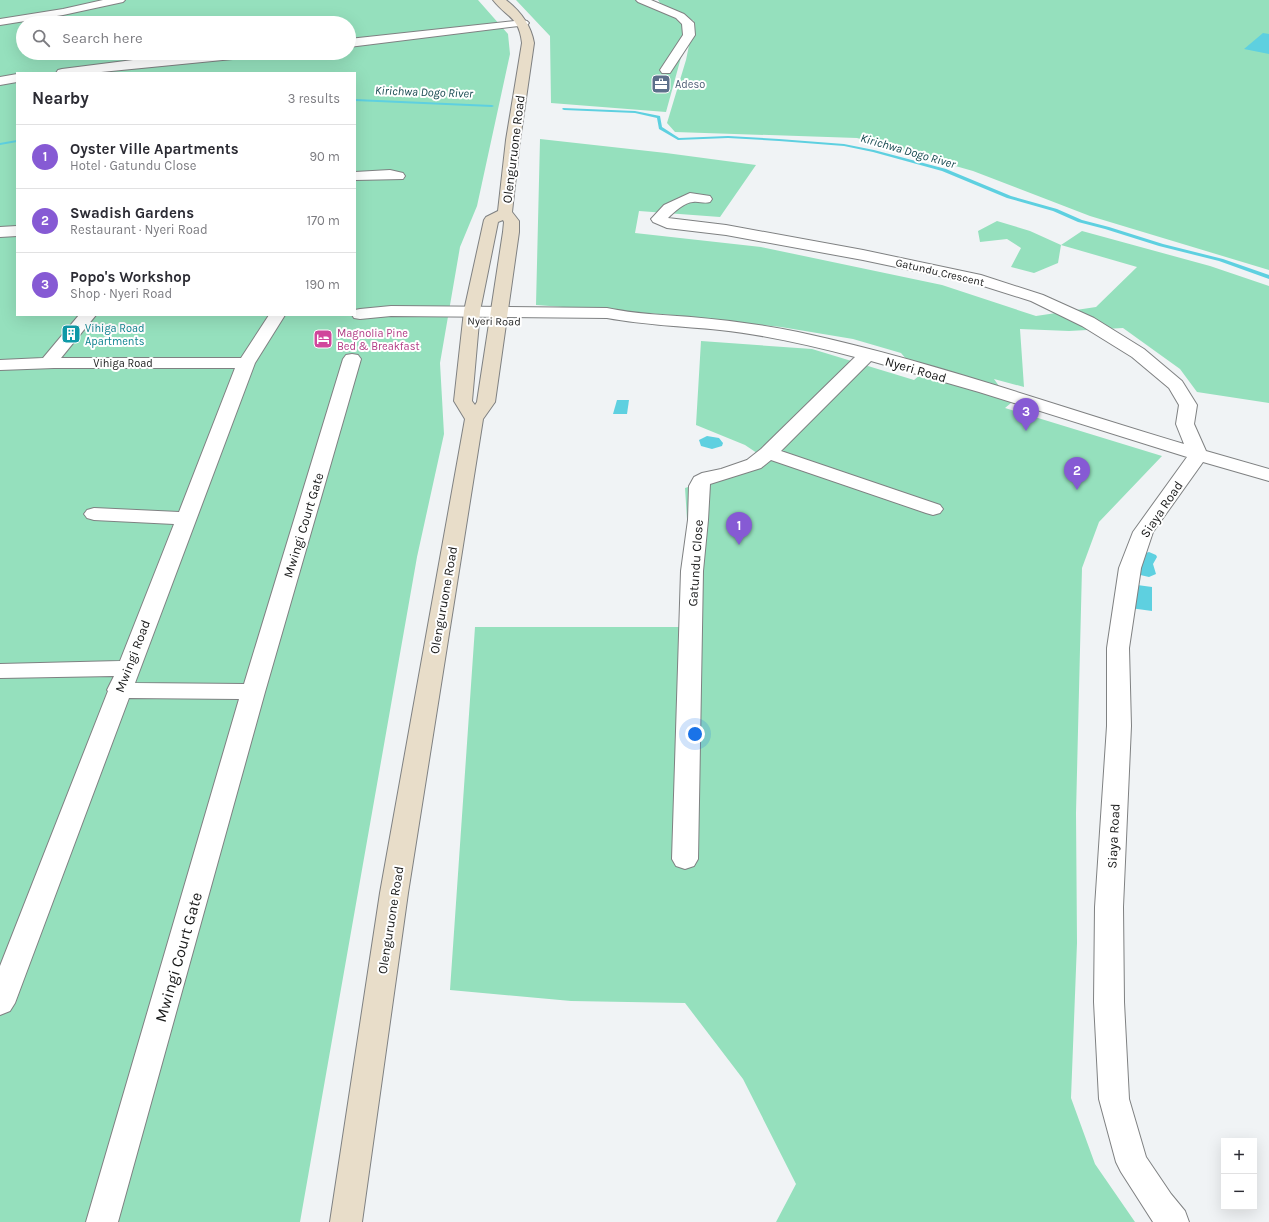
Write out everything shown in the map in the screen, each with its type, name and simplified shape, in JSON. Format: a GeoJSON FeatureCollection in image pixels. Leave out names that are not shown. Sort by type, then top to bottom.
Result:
{"type":"FeatureCollection","features":[{"type":"Feature","properties":{"kind":"street"},"geometry":{"type":"LineString","coordinates":[[38,16],[119,0]]}},
{"type":"Feature","properties":{"kind":"street","name":"Olenguruone Road"},"geometry":{"type":"LineString","coordinates":[[346,1222],[394,893],[474,419],[463,401],[472,316],[491,220],[505,212],[513,140],[528,43],[526,28],[507,6],[499,0]]}},
{"type":"Feature","properties":{"kind":"street"},"geometry":{"type":"LineString","coordinates":[[642,0],[680,16],[688,23],[689,35],[666,70]]}},
{"type":"Feature","properties":{"kind":"street"},"geometry":{"type":"LineString","coordinates":[[0,22],[16,19]]}},
{"type":"Feature","properties":{"kind":"street"},"geometry":{"type":"LineString","coordinates":[[356,42],[522,23]]}},
{"type":"Feature","properties":{"kind":"street"},"geometry":{"type":"LineString","coordinates":[[70,72],[177,60]]}},
{"type":"Feature","properties":{"kind":"street"},"geometry":{"type":"LineString","coordinates":[[0,80],[16,78]]}},
{"type":"Feature","properties":{"kind":"street"},"geometry":{"type":"LineString","coordinates":[[356,176],[390,174],[398,176]]}},
{"type":"Feature","properties":{"kind":"street","name":"Gatundu Crescent"},"geometry":{"type":"LineString","coordinates":[[705,198],[690,197],[669,208],[658,219],[667,223],[806,244],[981,280],[1037,298],[1088,322],[1138,353],[1176,385],[1188,405],[1185,424],[1198,455]]}},
{"type":"Feature","properties":{"kind":"street"},"geometry":{"type":"LineString","coordinates":[[474,419],[486,402],[499,316],[512,221],[505,212]]}},
{"type":"Feature","properties":{"kind":"street"},"geometry":{"type":"LineString","coordinates":[[0,232],[16,231]]}},
{"type":"Feature","properties":{"kind":"street","name":"Nyeri Road"},"geometry":{"type":"LineString","coordinates":[[358,313],[384,319],[499,316],[599,321],[627,318],[760,330],[812,340],[867,354],[1198,455],[1269,475]]}},
{"type":"Feature","properties":{"kind":"street"},"geometry":{"type":"LineString","coordinates":[[47,364],[87,316]]}},
{"type":"Feature","properties":{"kind":"street","name":"Mwingi Road"},"geometry":{"type":"LineString","coordinates":[[0,1003],[119,690],[246,363],[276,316]]}},
{"type":"Feature","properties":{"kind":"street","name":"Gatundu Close"},"geometry":{"type":"LineString","coordinates":[[685,859],[692,571],[698,520],[699,486],[701,481],[709,477],[725,474],[754,464],[768,453],[867,354]]}},
{"type":"Feature","properties":{"kind":"street","name":"Mwingi Court Gate"},"geometry":{"type":"LineString","coordinates":[[102,1222],[254,692],[352,359]]}},
{"type":"Feature","properties":{"kind":"street","name":"Vihiga Road"},"geometry":{"type":"LineString","coordinates":[[0,365],[246,363]]}},
{"type":"Feature","properties":{"kind":"street"},"geometry":{"type":"LineString","coordinates":[[768,453],[933,508]]}},
{"type":"Feature","properties":{"kind":"street","name":"Siaya Road"},"geometry":{"type":"LineString","coordinates":[[1173,1222],[1159,1204],[1132,1162],[1114,1099],[1109,1002],[1109,907],[1119,726],[1118,648],[1130,568],[1143,532],[1198,455]]}},
{"type":"Feature","properties":{"kind":"street"},"geometry":{"type":"LineString","coordinates":[[94,514],[186,518]]}},
{"type":"Feature","properties":{"kind":"street"},"geometry":{"type":"LineString","coordinates":[[0,671],[128,668]]}},
{"type":"Feature","properties":{"kind":"street"},"geometry":{"type":"LineString","coordinates":[[119,690],[254,692]]}},
{"type":"Feature","properties":{"kind":"green space"},"geometry":{"type":"Polygon","coordinates":[[[0,0],[478,0],[508,34],[510,54],[477,206],[460,247],[440,363],[444,434],[417,557],[300,1222],[0,1222],[0,0]]]}},
{"type":"Feature","properties":{"kind":"green space"},"geometry":{"type":"Polygon","coordinates":[[[516,0],[652,0],[691,21],[666,112],[551,103],[550,36],[516,0]]]}},
{"type":"Feature","properties":{"kind":"green space"},"geometry":{"type":"Polygon","coordinates":[[[658,0],[1269,0],[1269,270],[1090,216],[973,171],[857,138],[675,132],[667,123],[686,60],[694,21],[660,3],[658,0]]]}},
{"type":"Feature","properties":{"kind":"green space"},"geometry":{"type":"Polygon","coordinates":[[[540,139],[756,165],[720,217],[639,211],[635,233],[761,247],[942,285],[1036,316],[1096,307],[1137,267],[1061,245],[1082,231],[1210,266],[1269,286],[1269,403],[1197,392],[1180,369],[1123,328],[1069,331],[1020,329],[1024,387],[994,379],[1011,403],[1005,408],[1162,456],[1099,522],[1082,568],[1076,813],[1077,943],[1071,1098],[1095,1164],[1135,1222],[776,1222],[796,1184],[743,1079],[685,1003],[571,1001],[450,990],[475,627],[694,627],[685,488],[769,461],[745,445],[696,425],[701,341],[812,349],[914,380],[920,375],[901,353],[853,339],[781,327],[672,315],[536,305],[540,139]]]}},
{"type":"Feature","properties":{"kind":"green space"},"geometry":{"type":"Polygon","coordinates":[[[997,221],[1030,231],[1061,245],[1058,263],[1034,273],[1011,267],[1021,248],[1007,239],[980,242],[978,231],[997,221]]]}},
{"type":"Feature","properties":{"kind":"water"},"geometry":{"type":"Polygon","coordinates":[[[1263,33],[1269,34],[1269,54],[1244,49],[1263,33]]]}},
{"type":"Feature","properties":{"kind":"water"},"geometry":{"type":"Polygon","coordinates":[[[617,400],[629,400],[627,414],[613,414],[617,400]]]}},
{"type":"Feature","properties":{"kind":"water"},"geometry":{"type":"Polygon","coordinates":[[[707,436],[719,438],[723,443],[722,446],[712,449],[701,446],[699,440],[707,436]]]}},
{"type":"Feature","properties":{"kind":"water"},"geometry":{"type":"Polygon","coordinates":[[[1149,552],[1157,557],[1153,564],[1156,574],[1149,577],[1136,574],[1145,558],[1146,553],[1149,552]]]}},
{"type":"Feature","properties":{"kind":"water"},"geometry":{"type":"Polygon","coordinates":[[[1130,584],[1152,587],[1152,611],[1130,608],[1130,584]]]}},
{"type":"Feature","properties":{"kind":"waterway","name":"Kirichwa Dogo River"},"geometry":{"type":"LineString","coordinates":[[356,100],[492,106]]}},
{"type":"Feature","properties":{"kind":"waterway","name":"Kirichwa Dogo River"},"geometry":{"type":"LineString","coordinates":[[564,109],[635,112],[659,117],[660,128],[678,139],[728,137],[779,140],[844,145],[874,151],[944,170],[1009,197],[1055,210],[1080,221],[1161,245],[1221,260],[1269,277]]}},
{"type":"Feature","properties":{"kind":"waterway","name":"Kirichwa Dogo River"},"geometry":{"type":"LineString","coordinates":[[0,144],[16,141]]}},
{"type":"Feature","properties":{"kind":"place","name":"Adeso"},"geometry":{"type":"Point","coordinates":[661,84]}},
{"type":"Feature","properties":{"kind":"place","name":"Vihiga Road Apartments"},"geometry":{"type":"Point","coordinates":[71,334]}},
{"type":"Feature","properties":{"kind":"place","name":"Magnolia Pine Bed & Breakfast"},"geometry":{"type":"Point","coordinates":[323,339]}},
{"type":"Feature","properties":{"kind":"place","name":"Popo's Workshop"},"geometry":{"type":"Point","coordinates":[1026,431]}},
{"type":"Feature","properties":{"kind":"place","name":"Swadish Gardens"},"geometry":{"type":"Point","coordinates":[1077,490]}},
{"type":"Feature","properties":{"kind":"place","name":"Oyster Ville Apartments"},"geometry":{"type":"Point","coordinates":[739,545]}}]}
